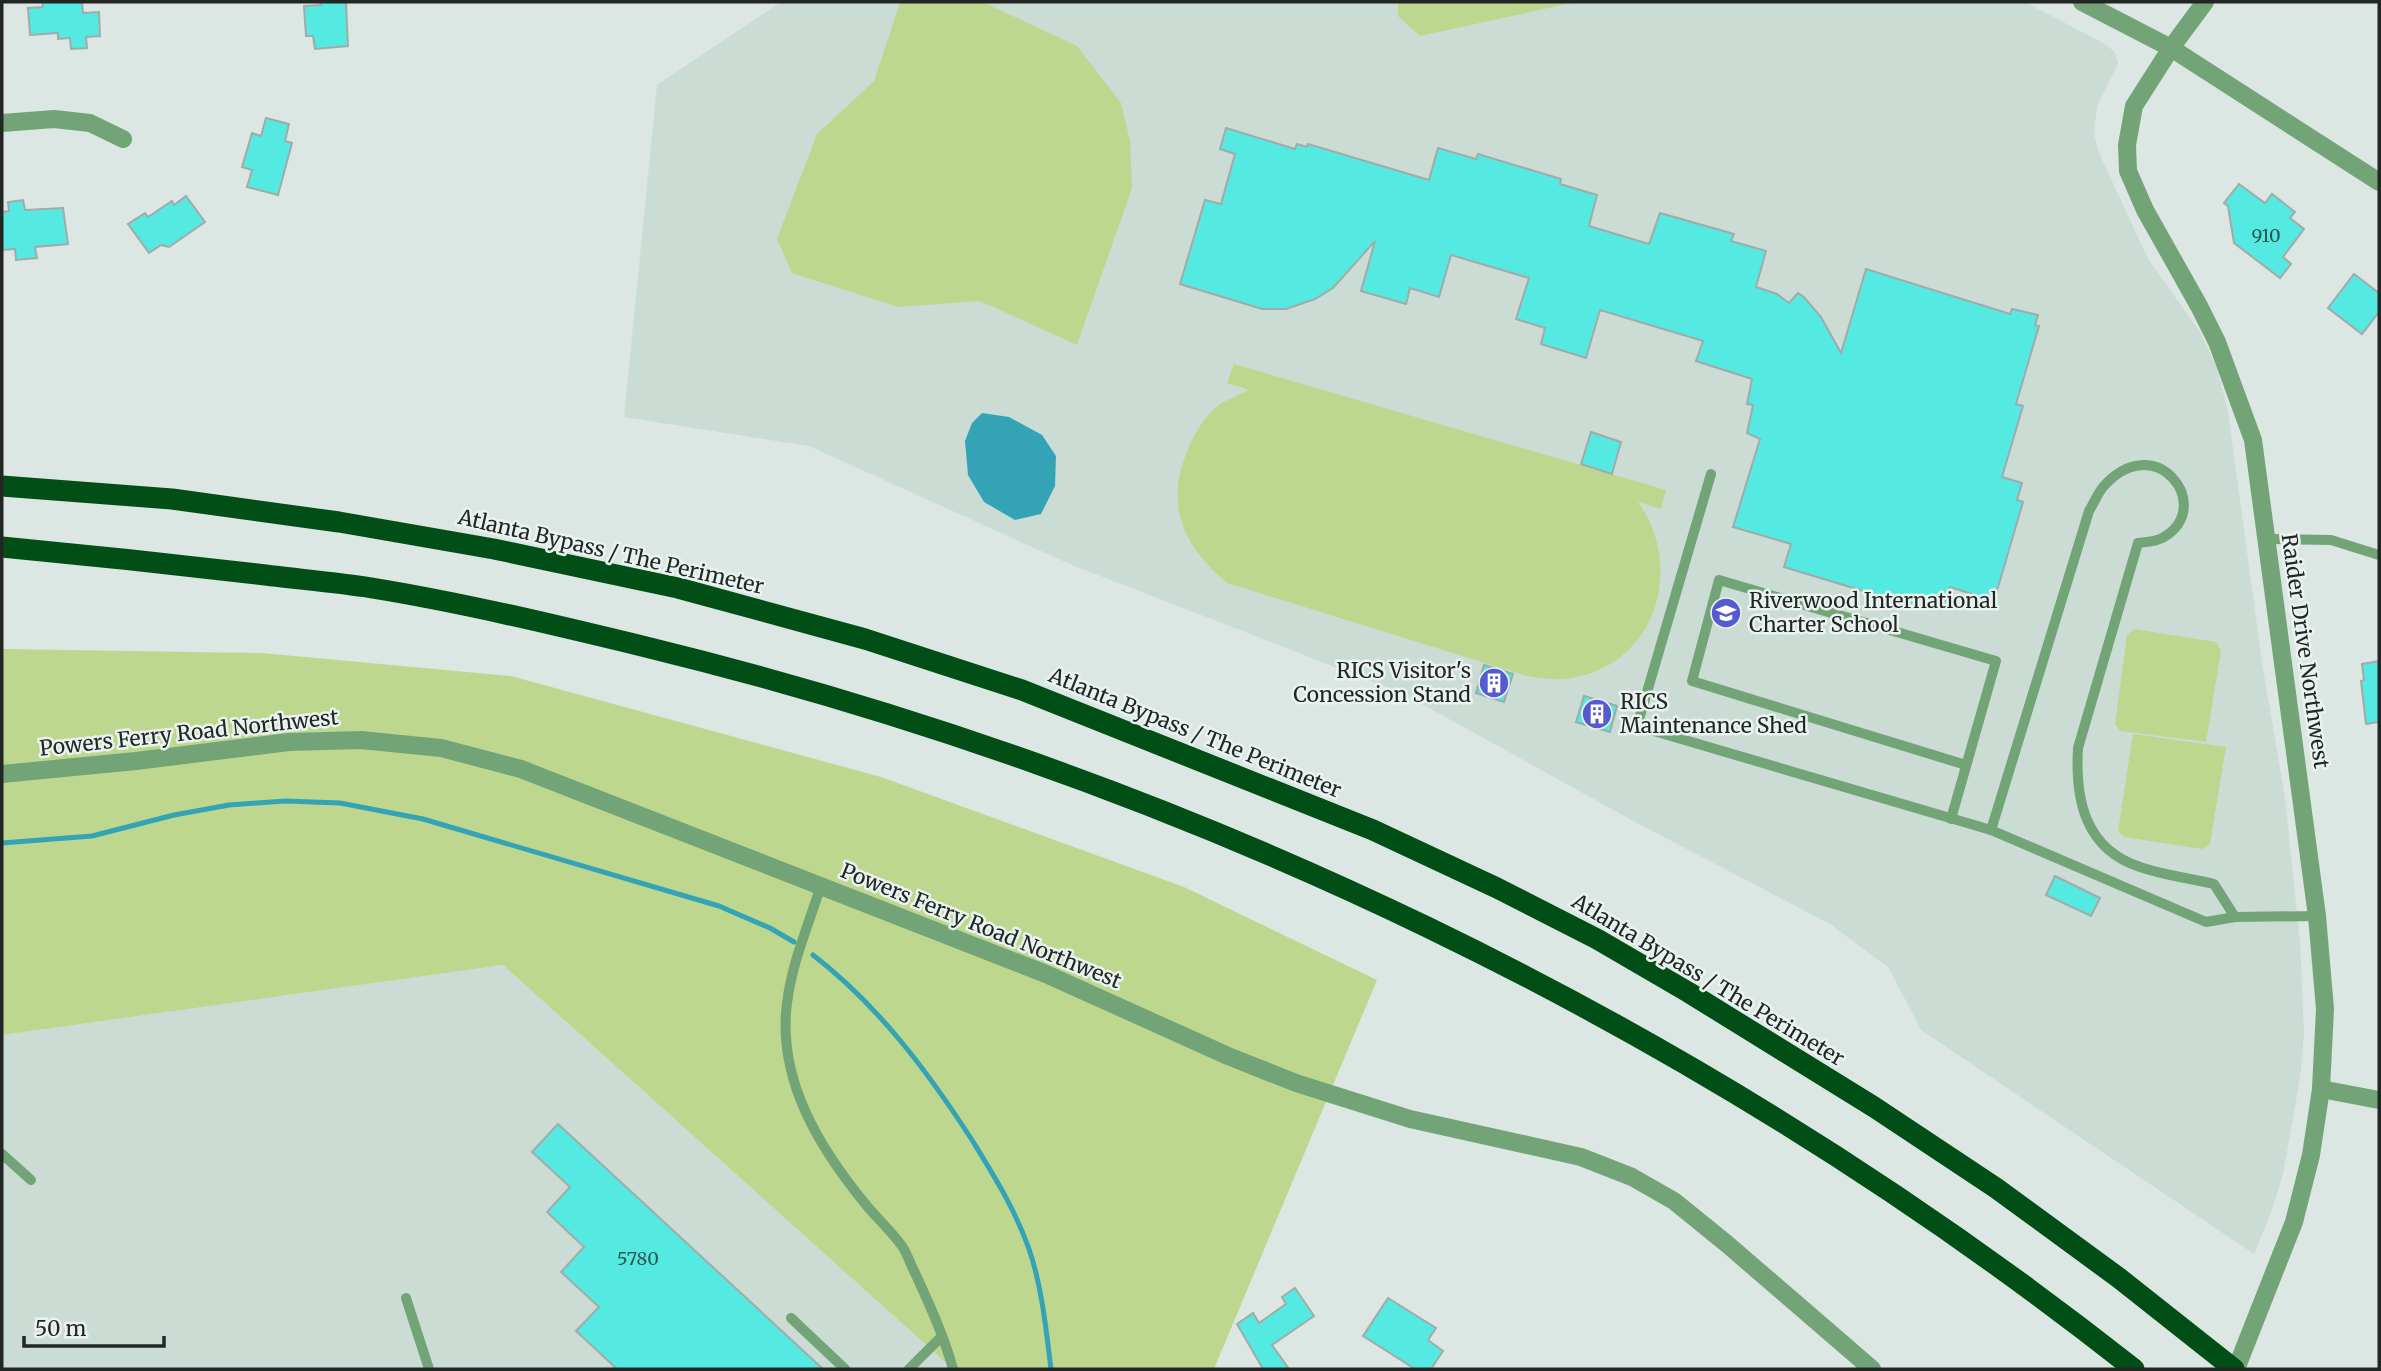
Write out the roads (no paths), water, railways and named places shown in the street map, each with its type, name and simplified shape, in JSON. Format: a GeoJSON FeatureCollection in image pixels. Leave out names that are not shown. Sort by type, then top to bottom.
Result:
{"type":"FeatureCollection","features":[{"type":"Feature","properties":{"kind":"highway","name":"Atlanta Bypass / The Perimeter"},"geometry":{"type":"LineString","coordinates":[[2,486],[172,499],[339,522],[494,549],[678,588],[851,635],[1058,704],[1373,830],[1497,888],[1597,939],[1863,1100],[1996,1188],[2119,1278],[2235,1369]]}},
{"type":"Feature","properties":{"kind":"highway"},"geometry":{"type":"LineString","coordinates":[[2,547],[117,557],[371,588],[551,624],[840,698],[1036,762],[1150,805],[1267,853],[1425,926],[1579,1004],[1783,1122],[1962,1241],[2134,1369]]}},
{"type":"Feature","properties":{"kind":"street"},"geometry":{"type":"LineString","coordinates":[[2082,2],[2171,48],[2379,181]]}},
{"type":"Feature","properties":{"kind":"street","name":"Raider Drive Northwest"},"geometry":{"type":"LineString","coordinates":[[2205,2],[2171,48],[2134,106],[2127,145],[2128,172],[2145,210],[2217,342],[2253,440],[2317,916],[2325,1009],[2321,1089],[2311,1155],[2294,1222],[2235,1369]]}},
{"type":"Feature","properties":{"kind":"street"},"geometry":{"type":"LineString","coordinates":[[2,123],[54,119],[90,123],[123,139]]}},
{"type":"Feature","properties":{"kind":"street","name":"Powers Ferry Road Northwest"},"geometry":{"type":"LineString","coordinates":[[2,774],[289,742],[361,740],[441,748],[521,769],[1046,974],[1228,1056],[1296,1083],[1410,1119],[1581,1157],[1632,1177],[1674,1201],[1872,1369]]}},
{"type":"Feature","properties":{"kind":"street"},"geometry":{"type":"LineString","coordinates":[[2321,1089],[2379,1100]]}},
{"type":"Feature","properties":{"kind":"lane"},"geometry":{"type":"LineString","coordinates":[[1991,830],[2089,511],[2104,487],[2123,471],[2142,465],[2162,469],[2177,482],[2182,491],[2183,511],[2174,529],[2166,536],[2138,543],[2078,748],[2078,779],[2082,804],[2092,833],[2113,855],[2139,867],[2214,884],[2235,917]]}},
{"type":"Feature","properties":{"kind":"lane"},"geometry":{"type":"LineString","coordinates":[[1712,474],[1637,726],[1991,830],[2206,922],[2235,917],[2317,916]]}},
{"type":"Feature","properties":{"kind":"lane"},"geometry":{"type":"LineString","coordinates":[[2268,539],[2331,540],[2379,555]]}},
{"type":"Feature","properties":{"kind":"lane"},"geometry":{"type":"LineString","coordinates":[[1951,819],[1996,661],[1718,580],[1692,681],[1966,765]]}},
{"type":"Feature","properties":{"kind":"lane"},"geometry":{"type":"LineString","coordinates":[[821,885],[803,935],[787,1004],[786,1046],[794,1082],[808,1118],[829,1156],[902,1247],[937,1320],[953,1369]]}},
{"type":"Feature","properties":{"kind":"lane"},"geometry":{"type":"LineString","coordinates":[[2,1154],[31,1180]]}},
{"type":"Feature","properties":{"kind":"lane"},"geometry":{"type":"LineString","coordinates":[[2,1172],[11,1162]]}},
{"type":"Feature","properties":{"kind":"lane"},"geometry":{"type":"LineString","coordinates":[[407,1298],[429,1369]]}},
{"type":"Feature","properties":{"kind":"lane"},"geometry":{"type":"LineString","coordinates":[[791,1318],[845,1369]]}},
{"type":"Feature","properties":{"kind":"lane"},"geometry":{"type":"LineString","coordinates":[[909,1369],[942,1336]]}},
{"type":"Feature","properties":{"kind":"water"},"geometry":{"type":"Polygon","coordinates":[[[982,413],[1009,417],[1042,435],[1056,456],[1055,486],[1041,514],[1015,520],[984,502],[968,475],[965,441],[972,423],[982,413]]]}},
{"type":"Feature","properties":{"kind":"waterway"},"geometry":{"type":"LineString","coordinates":[[2,843],[92,836],[174,815],[229,805],[285,801],[340,803],[423,819],[719,906],[770,928],[794,942]]}},
{"type":"Feature","properties":{"kind":"waterway"},"geometry":{"type":"LineString","coordinates":[[813,955],[859,995],[900,1041],[955,1115],[996,1180],[1029,1249],[1043,1308],[1051,1369]]}},
{"type":"Feature","properties":{"kind":"place","name":"Riverwood International Charter School"},"geometry":{"type":"Point","coordinates":[1726,613]}},
{"type":"Feature","properties":{"kind":"place","name":"RICS Visitor's Concession Stand"},"geometry":{"type":"Point","coordinates":[1494,683]}},
{"type":"Feature","properties":{"kind":"place","name":"RICS Maintenance Shed"},"geometry":{"type":"Point","coordinates":[1597,714]}}]}
